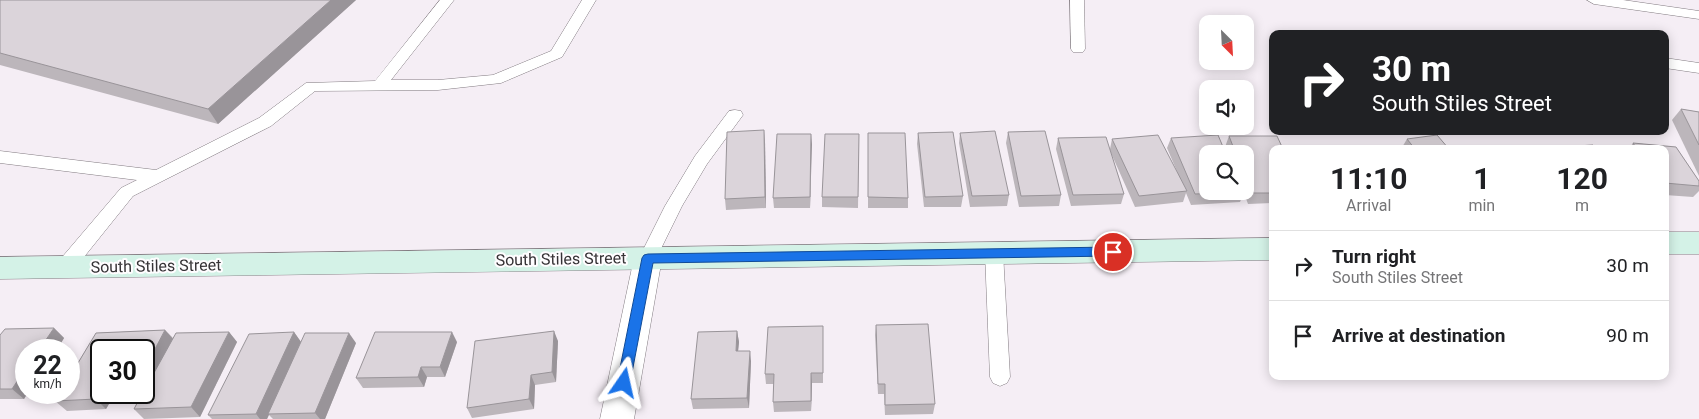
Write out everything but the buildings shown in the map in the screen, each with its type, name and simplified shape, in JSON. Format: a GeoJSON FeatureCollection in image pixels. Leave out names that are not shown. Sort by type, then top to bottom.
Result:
{"type":"FeatureCollection","features":[{"type":"Feature","properties":{"kind":"main road"},"geometry":{"type":"LineString","coordinates":[[1669,244],[1699,243]]}},
{"type":"Feature","properties":{"kind":"main road","name":"South Stiles Street"},"geometry":{"type":"LineString","coordinates":[[0,268],[1269,249]]}},
{"type":"Feature","properties":{"kind":"street"},"geometry":{"type":"LineString","coordinates":[[617,419],[648,258]]}},
{"type":"Feature","properties":{"kind":"lane"},"geometry":{"type":"LineString","coordinates":[[379,86],[447,0]]}},
{"type":"Feature","properties":{"kind":"lane"},"geometry":{"type":"LineString","coordinates":[[65,267],[127,192],[265,122],[310,86],[438,85],[496,80],[556,54],[589,0]]}},
{"type":"Feature","properties":{"kind":"lane"},"geometry":{"type":"LineString","coordinates":[[1077,0],[1078,49]]}},
{"type":"Feature","properties":{"kind":"lane"},"geometry":{"type":"LineString","coordinates":[[1594,0],[1699,15]]}},
{"type":"Feature","properties":{"kind":"lane"},"geometry":{"type":"LineString","coordinates":[[1669,64],[1699,68]]}},
{"type":"Feature","properties":{"kind":"lane"},"geometry":{"type":"LineString","coordinates":[[648,258],[674,206],[701,160],[735,116]]}},
{"type":"Feature","properties":{"kind":"lane"},"geometry":{"type":"LineString","coordinates":[[0,156],[157,176]]}},
{"type":"Feature","properties":{"kind":"lane"},"geometry":{"type":"LineString","coordinates":[[994,253],[1000,377]]}},
{"type":"Feature","properties":{"kind":"route"},"geometry":{"type":"LineString","coordinates":[[624,383],[648,258],[1113,252]]}}]}
